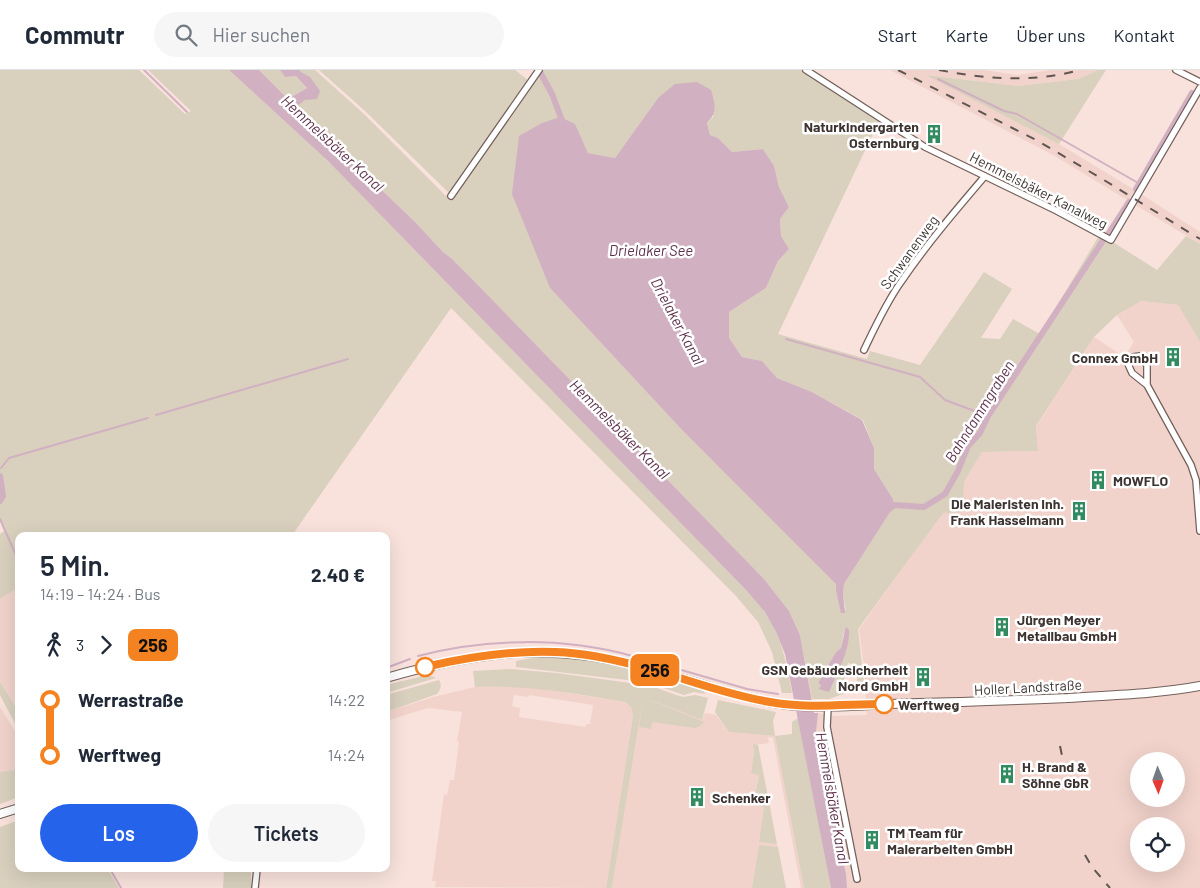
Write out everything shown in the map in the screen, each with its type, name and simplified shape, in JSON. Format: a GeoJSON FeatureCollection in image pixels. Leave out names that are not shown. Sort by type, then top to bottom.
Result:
{"type":"FeatureCollection","features":[{"type":"Feature","properties":{"kind":"main road","name":"Holler Landstraße"},"geometry":{"type":"LineString","coordinates":[[390,677],[470,658],[514,653],[556,652],[610,659],[648,668],[741,696],[794,705],[828,706],[984,702],[1153,693],[1200,686]]}},
{"type":"Feature","properties":{"kind":"main road"},"geometry":{"type":"LineString","coordinates":[[0,814],[15,809]]}},
{"type":"Feature","properties":{"kind":"street","name":"Hemmelsbäker Kanalweg"},"geometry":{"type":"LineString","coordinates":[[806,70],[924,147],[1057,211],[1111,240],[1138,197],[1200,88]]}},
{"type":"Feature","properties":{"kind":"street"},"geometry":{"type":"LineString","coordinates":[[1176,70],[1200,82]]}},
{"type":"Feature","properties":{"kind":"street"},"geometry":{"type":"LineString","coordinates":[[451,196],[538,71]]}},
{"type":"Feature","properties":{"kind":"street","name":"Schwanenweg"},"geometry":{"type":"LineString","coordinates":[[864,350],[882,312],[900,283],[934,237],[984,176]]}},
{"type":"Feature","properties":{"kind":"street"},"geometry":{"type":"LineString","coordinates":[[1147,385],[1147,365],[1140,356],[1132,357],[1128,364],[1129,369],[1132,374],[1147,385],[1191,465],[1196,486],[1200,531]]}},
{"type":"Feature","properties":{"kind":"street"},"geometry":{"type":"LineString","coordinates":[[828,706],[827,727],[858,879]]}},
{"type":"Feature","properties":{"kind":"street"},"geometry":{"type":"LineString","coordinates":[[255,888],[257,872]]}},
{"type":"Feature","properties":{"kind":"shaded area"},"geometry":{"type":"Polygon","coordinates":[[[0,70],[139,70],[185,114],[191,111],[148,70],[229,70],[328,161],[756,601],[772,623],[780,642],[792,693],[782,693],[772,652],[758,622],[736,596],[451,308],[295,532],[15,532],[15,590],[0,599],[0,534],[4,531],[0,519],[0,70]]]}},
{"type":"Feature","properties":{"kind":"shaded area"},"geometry":{"type":"Polygon","coordinates":[[[259,70],[280,70],[285,77],[296,76],[307,88],[288,99],[259,70]]]}},
{"type":"Feature","properties":{"kind":"shaded area"},"geometry":{"type":"Polygon","coordinates":[[[300,70],[315,70],[363,113],[450,200],[541,70],[801,70],[879,121],[778,334],[867,359],[870,351],[920,365],[984,272],[1012,289],[981,338],[1000,339],[1013,319],[1040,334],[1100,234],[1157,270],[1186,236],[1200,244],[1200,342],[1178,305],[1141,301],[1117,315],[1094,337],[1036,426],[1038,451],[982,452],[964,482],[963,512],[943,513],[858,629],[865,692],[846,693],[829,699],[812,699],[800,635],[789,611],[764,579],[476,283],[296,106],[305,100],[310,78],[300,70]],[[658,98],[615,158],[588,153],[575,125],[550,288],[683,431],[837,584],[836,590],[846,612],[843,594],[844,584],[894,505],[893,499],[874,469],[874,448],[863,420],[812,392],[777,378],[762,361],[742,357],[729,338],[729,312],[766,288],[778,261],[789,249],[781,236],[780,219],[789,207],[779,187],[774,166],[763,149],[732,152],[718,138],[710,135],[707,123],[714,116],[658,98]],[[844,632],[841,648],[836,652],[818,683],[821,685],[846,651],[844,632]],[[848,663],[844,680],[856,684],[860,666],[848,663]]]}},
{"type":"Feature","properties":{"kind":"shaded area"},"geometry":{"type":"Polygon","coordinates":[[[319,70],[515,70],[528,80],[450,194],[365,111],[319,70]]]}},
{"type":"Feature","properties":{"kind":"shaded area"},"geometry":{"type":"Polygon","coordinates":[[[890,70],[984,70],[1017,75],[1051,70],[1098,70],[1078,79],[1019,86],[928,75],[1059,144],[1138,192],[1200,232],[1200,244],[1053,155],[890,70]]]}},
{"type":"Feature","properties":{"kind":"shaded area"},"geometry":{"type":"Polygon","coordinates":[[[1098,70],[1106,70],[1059,144],[926,75],[1019,86],[1078,79],[1098,70]]]}},
{"type":"Feature","properties":{"kind":"shaded area"},"geometry":{"type":"Polygon","coordinates":[[[1141,301],[1178,305],[1200,342],[1200,888],[847,888],[846,874],[816,732],[818,713],[834,716],[867,715],[859,629],[943,512],[963,512],[964,482],[982,452],[1038,451],[1036,427],[1094,337],[1124,357],[1134,342],[1117,315],[1141,301]]]}},
{"type":"Feature","properties":{"kind":"shaded area"},"geometry":{"type":"Polygon","coordinates":[[[15,590],[15,706],[0,682],[0,599],[15,590]]]}},
{"type":"Feature","properties":{"kind":"shaded area"},"geometry":{"type":"Polygon","coordinates":[[[538,657],[602,662],[622,666],[703,691],[706,694],[694,692],[684,695],[652,684],[516,667],[516,661],[538,657]]]}},
{"type":"Feature","properties":{"kind":"shaded area"},"geometry":{"type":"Polygon","coordinates":[[[510,669],[623,682],[654,687],[684,697],[695,695],[708,698],[702,720],[657,702],[644,700],[658,703],[704,722],[695,728],[652,722],[651,729],[639,727],[643,699],[612,888],[606,888],[633,716],[631,707],[625,702],[550,690],[513,687],[475,687],[473,671],[510,669]]]}},
{"type":"Feature","properties":{"kind":"shaded area"},"geometry":{"type":"Polygon","coordinates":[[[423,676],[436,678],[390,692],[390,684],[423,676]]]}},
{"type":"Feature","properties":{"kind":"shaded area"},"geometry":{"type":"Polygon","coordinates":[[[439,680],[441,684],[437,694],[390,711],[390,694],[439,680]]]}},
{"type":"Feature","properties":{"kind":"shaded area"},"geometry":{"type":"Polygon","coordinates":[[[0,682],[15,706],[15,723],[0,695],[0,682]]]}},
{"type":"Feature","properties":{"kind":"shaded area"},"geometry":{"type":"Polygon","coordinates":[[[524,686],[625,702],[631,707],[633,716],[606,888],[435,887],[436,881],[432,881],[444,794],[447,795],[450,780],[454,780],[459,742],[457,741],[462,712],[428,708],[390,720],[390,711],[433,697],[475,687],[524,686]],[[514,695],[512,706],[520,708],[519,717],[586,727],[586,724],[590,724],[593,705],[529,695],[528,697],[514,695]]]}},
{"type":"Feature","properties":{"kind":"shaded area"},"geometry":{"type":"Polygon","coordinates":[[[643,699],[657,702],[702,720],[705,713],[716,715],[729,732],[775,736],[804,888],[801,888],[773,738],[768,737],[769,743],[753,745],[751,773],[759,774],[753,805],[764,807],[759,842],[777,844],[778,847],[759,845],[752,888],[612,888],[643,699]]]}},
{"type":"Feature","properties":{"kind":"shaded area"},"geometry":{"type":"Polygon","coordinates":[[[718,700],[776,712],[773,721],[775,736],[729,732],[715,712],[718,700]]]}},
{"type":"Feature","properties":{"kind":"shaded area"},"geometry":{"type":"Polygon","coordinates":[[[0,707],[15,731],[15,770],[0,772],[0,707]]]}},
{"type":"Feature","properties":{"kind":"shaded area"},"geometry":{"type":"Polygon","coordinates":[[[798,718],[831,888],[804,888],[775,736],[792,734],[792,722],[798,718]]]}},
{"type":"Feature","properties":{"kind":"shaded area"},"geometry":{"type":"Polygon","coordinates":[[[753,744],[758,745],[777,844],[759,842],[764,807],[753,805],[759,775],[751,773],[754,752],[753,744]]]}},
{"type":"Feature","properties":{"kind":"shaded area"},"geometry":{"type":"Polygon","coordinates":[[[15,770],[15,798],[0,804],[0,772],[15,770]]]}},
{"type":"Feature","properties":{"kind":"shaded area"},"geometry":{"type":"Polygon","coordinates":[[[15,821],[15,872],[110,872],[119,888],[0,888],[0,827],[15,821]]]}},
{"type":"Feature","properties":{"kind":"shaded area"},"geometry":{"type":"Polygon","coordinates":[[[759,845],[778,847],[786,888],[752,888],[759,845]]]}},
{"type":"Feature","properties":{"kind":"shaded area"},"geometry":{"type":"Polygon","coordinates":[[[224,872],[251,872],[251,888],[223,888],[224,872]]]}},
{"type":"Feature","properties":{"kind":"water","name":"Hemmelsbäker Kanal"},"geometry":{"type":"Polygon","coordinates":[[[229,70],[259,70],[288,99],[307,88],[296,76],[285,77],[280,70],[300,70],[310,77],[320,91],[317,99],[305,100],[296,107],[476,283],[764,579],[789,611],[800,635],[814,713],[818,713],[816,732],[846,874],[847,888],[831,888],[785,654],[765,612],[746,590],[328,161],[229,70]]]}},
{"type":"Feature","properties":{"kind":"water","name":"Drielaker See"},"geometry":{"type":"Polygon","coordinates":[[[697,82],[711,90],[714,100],[715,108],[713,115],[707,123],[710,135],[718,138],[732,152],[763,149],[774,166],[779,187],[789,207],[780,219],[781,236],[789,249],[778,261],[766,288],[729,312],[729,338],[742,357],[762,361],[777,378],[812,392],[862,420],[874,448],[874,469],[893,499],[894,505],[890,512],[844,584],[845,613],[841,613],[836,584],[683,431],[550,288],[512,194],[519,136],[542,123],[560,117],[575,124],[588,153],[615,158],[658,98],[675,84],[697,82]]]}},
{"type":"Feature","properties":{"kind":"water"},"geometry":{"type":"Polygon","coordinates":[[[846,627],[849,630],[849,638],[839,670],[829,692],[819,689],[821,685],[818,683],[836,652],[841,648],[846,627]]]}},
{"type":"Feature","properties":{"kind":"waterway"},"geometry":{"type":"LineString","coordinates":[[144,70],[187,112]]}},
{"type":"Feature","properties":{"kind":"waterway","name":"Drielaker Kanal"},"geometry":{"type":"LineString","coordinates":[[539,70],[552,94],[563,123]]}},
{"type":"Feature","properties":{"kind":"waterway"},"geometry":{"type":"LineString","coordinates":[[938,79],[1004,111],[1017,114],[1140,184]]}},
{"type":"Feature","properties":{"kind":"waterway","name":"Bahndammgraben"},"geometry":{"type":"LineString","coordinates":[[1136,189],[1192,93]]}},
{"type":"Feature","properties":{"kind":"waterway","name":"Bahndammgraben"},"geometry":{"type":"LineString","coordinates":[[1109,233],[1129,202]]}},
{"type":"Feature","properties":{"kind":"waterway","name":"Bahndammgraben"},"geometry":{"type":"LineString","coordinates":[[888,510],[894,505],[924,507],[945,494],[958,471],[968,446],[980,433],[988,416],[1104,239]]}},
{"type":"Feature","properties":{"kind":"waterway"},"geometry":{"type":"LineString","coordinates":[[786,339],[920,377],[945,400],[988,416]]}},
{"type":"Feature","properties":{"kind":"waterway"},"geometry":{"type":"LineString","coordinates":[[156,415],[348,359]]}},
{"type":"Feature","properties":{"kind":"waterway"},"geometry":{"type":"LineString","coordinates":[[1,468],[9,458],[148,418]]}},
{"type":"Feature","properties":{"kind":"waterway"},"geometry":{"type":"LineString","coordinates":[[0,476],[3,496],[0,501]]}},
{"type":"Feature","properties":{"kind":"waterway"},"geometry":{"type":"LineString","coordinates":[[0,519],[15,553]]}},
{"type":"Feature","properties":{"kind":"waterway"},"geometry":{"type":"LineString","coordinates":[[418,656],[471,646],[525,642],[579,645],[632,656]]}},
{"type":"Feature","properties":{"kind":"waterway"},"geometry":{"type":"LineString","coordinates":[[640,658],[747,689],[778,694]]}},
{"type":"Feature","properties":{"kind":"waterway"},"geometry":{"type":"LineString","coordinates":[[390,666],[410,659]]}},
{"type":"Feature","properties":{"kind":"waterway"},"geometry":{"type":"LineString","coordinates":[[112,872],[121,888]]}},
{"type":"Feature","properties":{"kind":"railway"},"geometry":{"type":"LineString","coordinates":[[898,70],[1038,141],[1200,239]]}},
{"type":"Feature","properties":{"kind":"railway"},"geometry":{"type":"LineString","coordinates":[[939,70],[974,76],[1009,78],[1045,77],[1080,70]]}},
{"type":"Feature","properties":{"kind":"railway"},"geometry":{"type":"LineString","coordinates":[[1060,746],[1066,775]]}},
{"type":"Feature","properties":{"kind":"railway"},"geometry":{"type":"LineString","coordinates":[[1085,855],[1092,867],[1110,888]]}},
{"type":"Feature","properties":{"kind":"bus line","name":"256"},"geometry":{"type":"LineString","coordinates":[[425,667],[470,658],[514,653],[572,653],[648,668],[716,689],[769,702],[828,706],[884,704]]}},
{"type":"Feature","properties":{"kind":"place","name":"Naturkindergarten Osternburg"},"geometry":{"type":"Point","coordinates":[934,134]}},
{"type":"Feature","properties":{"kind":"place","name":"Connex GmbH"},"geometry":{"type":"Point","coordinates":[1173,357]}},
{"type":"Feature","properties":{"kind":"place","name":"MOWFLO"},"geometry":{"type":"Point","coordinates":[1098,480]}},
{"type":"Feature","properties":{"kind":"place","name":"Die Maleristen Inh. Frank Hasselmann"},"geometry":{"type":"Point","coordinates":[1079,511]}},
{"type":"Feature","properties":{"kind":"place","name":"Jürgen Meyer Metallbau GmbH"},"geometry":{"type":"Point","coordinates":[1002,627]}},
{"type":"Feature","properties":{"kind":"place","name":"GSN Gebäudesicherheit Nord GmbH"},"geometry":{"type":"Point","coordinates":[923,677]}},
{"type":"Feature","properties":{"kind":"place","name":"Werftweg"},"geometry":{"type":"Point","coordinates":[884,704]}},
{"type":"Feature","properties":{"kind":"place","name":"H. Brand & Söhne GbR"},"geometry":{"type":"Point","coordinates":[1007,774]}},
{"type":"Feature","properties":{"kind":"place","name":"Schenker"},"geometry":{"type":"Point","coordinates":[697,797]}},
{"type":"Feature","properties":{"kind":"place","name":"TM Team für Malerarbeiten GmbH"},"geometry":{"type":"Point","coordinates":[872,840]}}]}
